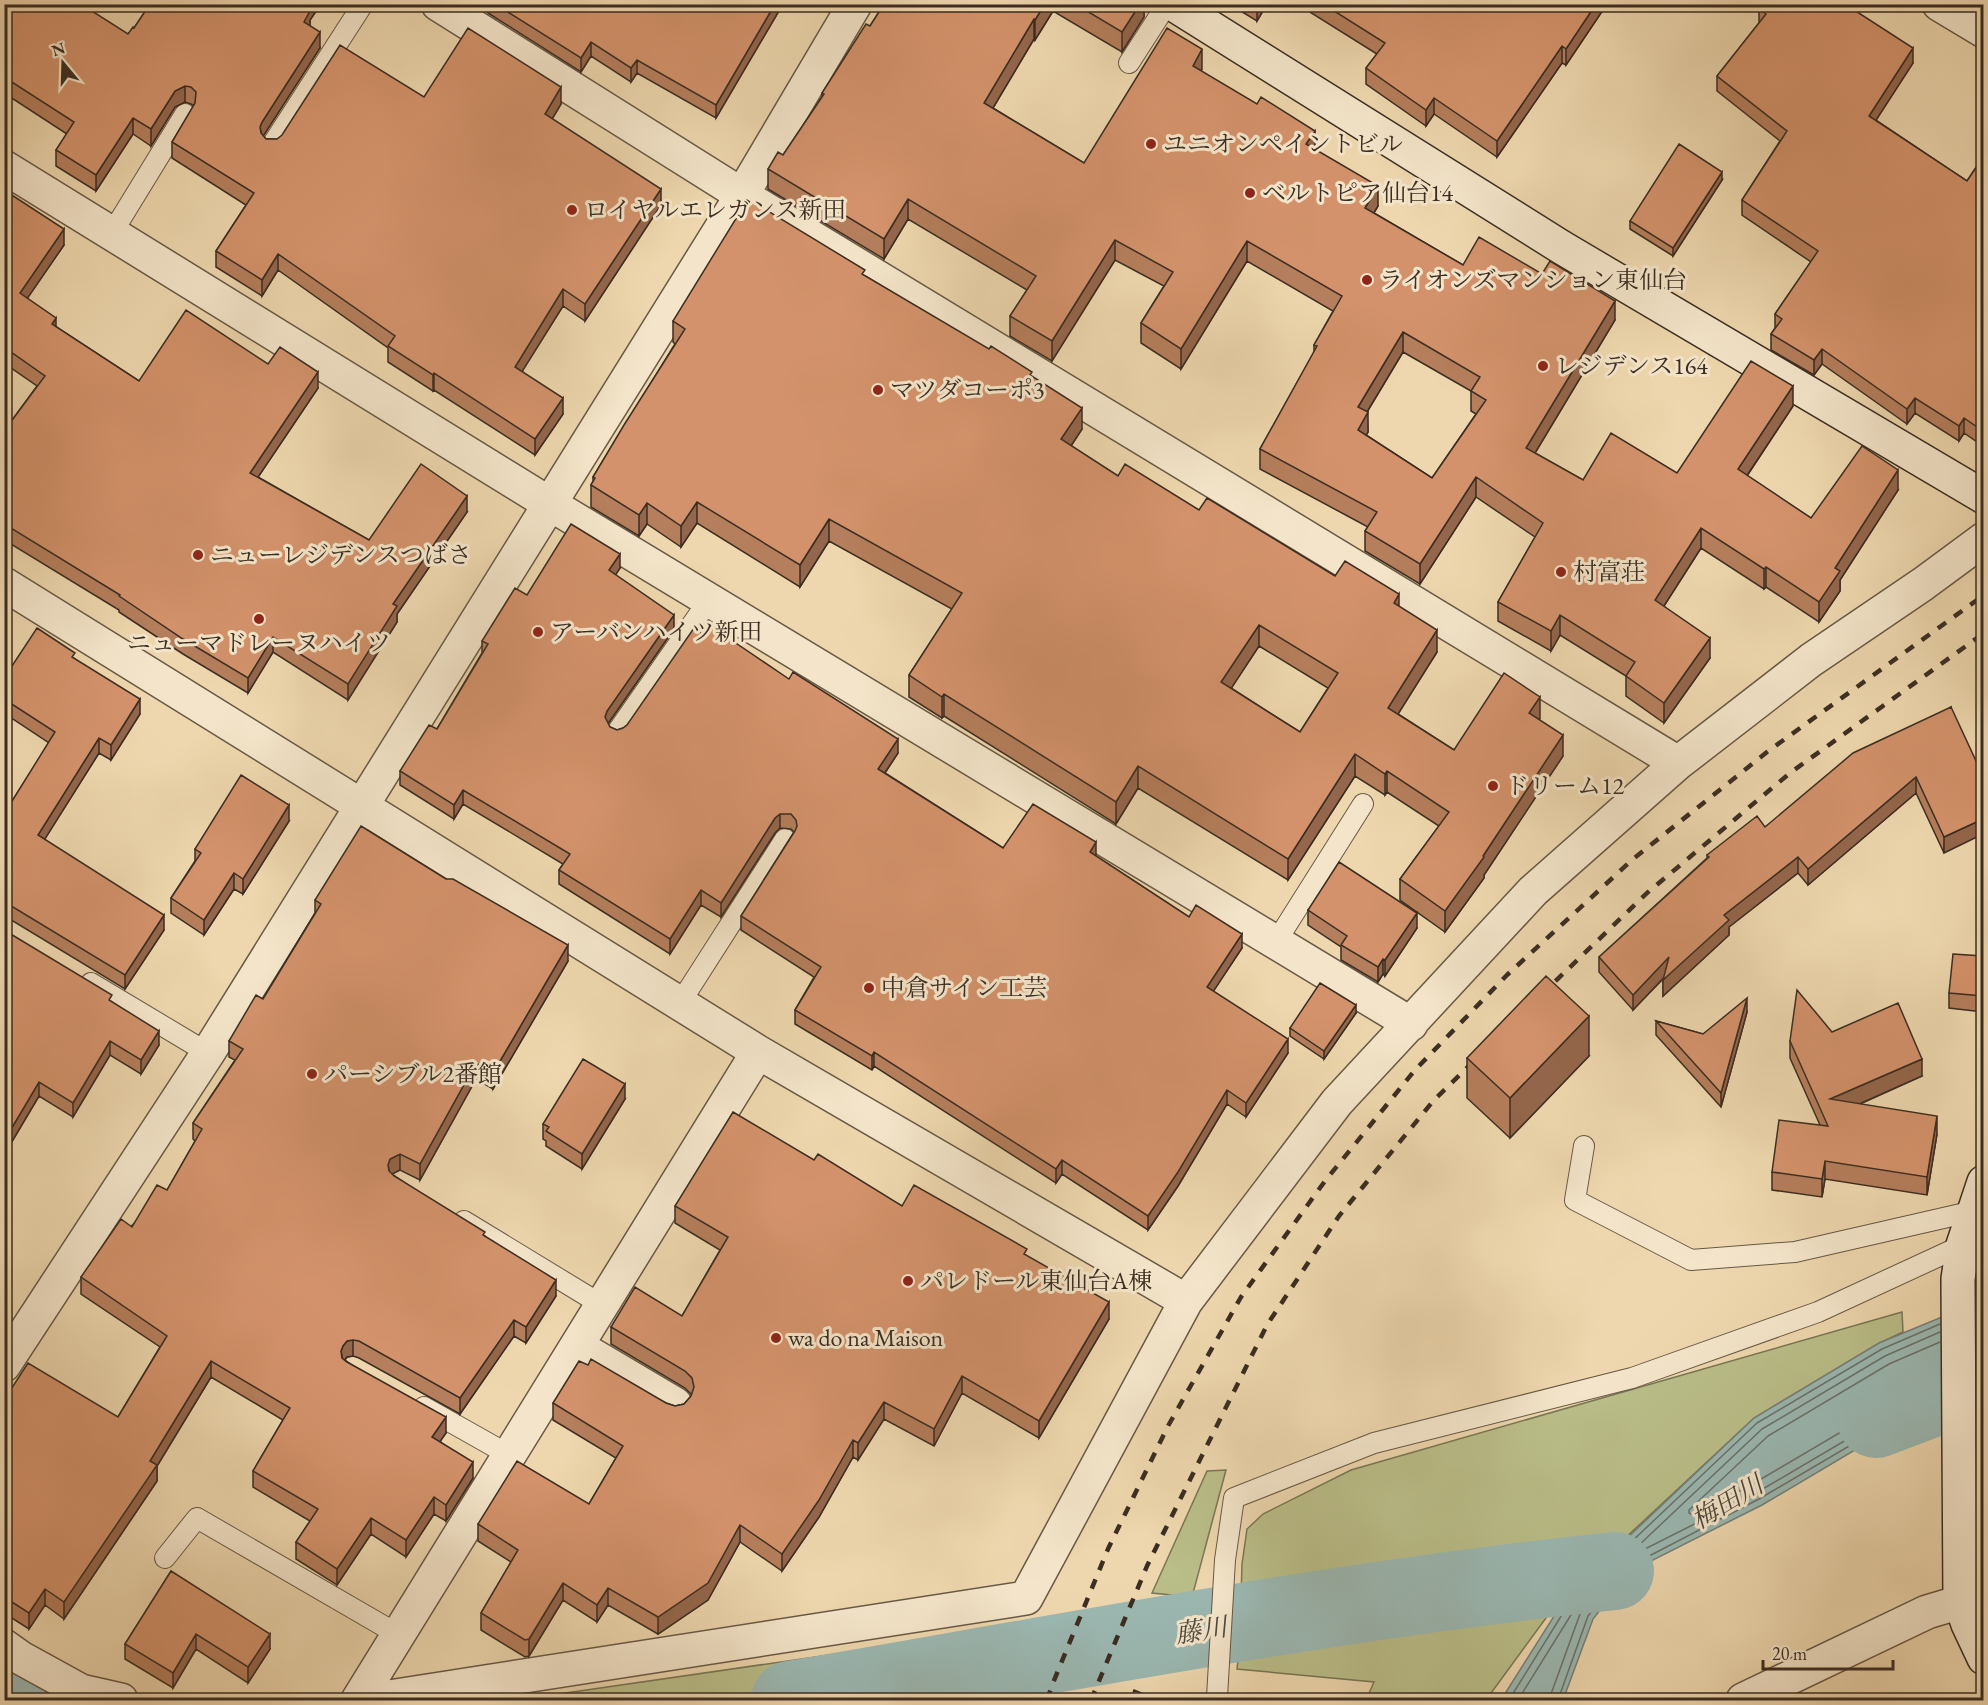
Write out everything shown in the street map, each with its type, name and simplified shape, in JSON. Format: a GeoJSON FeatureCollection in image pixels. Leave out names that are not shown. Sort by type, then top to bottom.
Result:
{"type":"FeatureCollection","features":[{"type":"Feature","properties":{"kind":"street"},"geometry":{"type":"LineString","coordinates":[[438,4],[742,195],[1678,763]]}},
{"type":"Feature","properties":{"kind":"street"},"geometry":{"type":"LineString","coordinates":[[4,1365],[208,1053],[742,195],[855,4]]}},
{"type":"Feature","properties":{"kind":"street"},"geometry":{"type":"LineString","coordinates":[[1173,4],[1561,247],[1983,496]]}},
{"type":"Feature","properties":{"kind":"street"},"geometry":{"type":"LineString","coordinates":[[1940,4],[1983,31]]}},
{"type":"Feature","properties":{"kind":"street"},"geometry":{"type":"LineString","coordinates":[[4,167],[550,504],[1411,1024]]}},
{"type":"Feature","properties":{"kind":"street"},"geometry":{"type":"LineString","coordinates":[[370,1701],[1026,1598],[1185,1301],[1337,1102],[1533,891],[1678,763],[1810,660],[1923,584],[1983,539]]}},
{"type":"Feature","properties":{"kind":"street"},"geometry":{"type":"LineString","coordinates":[[4,584],[758,1052],[1185,1301]]}},
{"type":"Feature","properties":{"kind":"street"},"geometry":{"type":"LineString","coordinates":[[358,1701],[758,1052]]}},
{"type":"Feature","properties":{"kind":"street"},"geometry":{"type":"LineString","coordinates":[[1979,1197],[1962,1245],[1958,1279],[1968,1624],[1983,1658]]}},
{"type":"Feature","properties":{"kind":"street"},"geometry":{"type":"LineString","coordinates":[[577,1346],[675,1404]]}},
{"type":"Feature","properties":{"kind":"street"},"geometry":{"type":"LineString","coordinates":[[1743,1701],[1968,1594]]}},
{"type":"Feature","properties":{"kind":"street"},"geometry":{"type":"LineString","coordinates":[[4,1646],[81,1691],[121,1701]]}},
{"type":"Feature","properties":{"kind":"lane"},"geometry":{"type":"LineString","coordinates":[[272,145],[363,4]]}},
{"type":"Feature","properties":{"kind":"lane"},"geometry":{"type":"LineString","coordinates":[[1129,63],[1167,4]]}},
{"type":"Feature","properties":{"kind":"lane"},"geometry":{"type":"LineString","coordinates":[[112,233],[185,114]]}},
{"type":"Feature","properties":{"kind":"lane"},"geometry":{"type":"LineString","coordinates":[[617,732],[709,600]]}},
{"type":"Feature","properties":{"kind":"lane"},"geometry":{"type":"LineString","coordinates":[[1276,942],[1363,804]]}},
{"type":"Feature","properties":{"kind":"lane"},"geometry":{"type":"LineString","coordinates":[[680,1003],[785,839]]}},
{"type":"Feature","properties":{"kind":"lane"},"geometry":{"type":"LineString","coordinates":[[77,974],[208,1053]]}},
{"type":"Feature","properties":{"kind":"lane"},"geometry":{"type":"LineString","coordinates":[[1584,1146],[1575,1200],[1691,1260],[1795,1252],[1979,1197]]}},
{"type":"Feature","properties":{"kind":"lane"},"geometry":{"type":"LineString","coordinates":[[450,1213],[602,1305]]}},
{"type":"Feature","properties":{"kind":"lane"},"geometry":{"type":"LineString","coordinates":[[1217,1697],[1225,1560],[1234,1497],[1374,1443],[1632,1378],[1818,1312],[1962,1245]]}},
{"type":"Feature","properties":{"kind":"lane"},"geometry":{"type":"LineString","coordinates":[[405,1397],[509,1455]]}},
{"type":"Feature","properties":{"kind":"lane"},"geometry":{"type":"LineString","coordinates":[[165,1558],[197,1518],[399,1635]]}},
{"type":"Feature","properties":{"kind":"green space"},"geometry":{"type":"Polygon","coordinates":[[[1902,1312],[1903,1332],[1880,1343],[1754,1418],[1607,1555],[1241,1598],[1242,1564],[1247,1529],[1263,1514],[1351,1470],[1902,1312]]]}},
{"type":"Feature","properties":{"kind":"green space"},"geometry":{"type":"Polygon","coordinates":[[[1226,1470],[1192,1597],[1152,1593],[1207,1471],[1226,1470]]]}},
{"type":"Feature","properties":{"kind":"green space"},"geometry":{"type":"Polygon","coordinates":[[[1509,1589],[1565,1592],[1486,1700],[1366,1700],[1374,1682],[1237,1669],[1241,1635],[1509,1589]]]}},
{"type":"Feature","properties":{"kind":"green space"},"geometry":{"type":"Polygon","coordinates":[[[985,1637],[996,1645],[998,1659],[729,1700],[517,1700],[940,1639],[985,1637]]]}},
{"type":"Feature","properties":{"kind":"water"},"geometry":{"type":"Polygon","coordinates":[[[1983,1300],[1983,1374],[1762,1505],[1629,1572],[1593,1619],[1563,1700],[1501,1700],[1568,1594],[1754,1418],[1879,1343],[1983,1300]]]}},
{"type":"Feature","properties":{"kind":"building"},"geometry":{"type":"Polygon","coordinates":[[[4,4],[81,4],[128,34],[150,4],[310,4],[307,9],[310,11],[304,22],[320,32],[262,122],[261,133],[266,139],[277,139],[282,135],[340,45],[424,97],[468,28],[561,87],[545,114],[661,189],[585,304],[563,289],[515,367],[563,398],[535,439],[388,346],[395,336],[278,254],[262,280],[216,251],[254,193],[172,142],[195,103],[196,92],[191,87],[185,86],[175,91],[151,129],[133,118],[96,175],[56,150],[74,122],[4,77],[4,4]]]}},
{"type":"Feature","properties":{"kind":"building"},"geometry":{"type":"Polygon","coordinates":[[[495,4],[775,4],[716,105],[637,60],[631,68],[591,42],[581,58],[495,4]]]}},
{"type":"Feature","properties":{"kind":"building"},"geometry":{"type":"Polygon","coordinates":[[[884,4],[1045,4],[984,103],[1084,163],[1167,28],[1202,49],[1193,66],[1257,104],[1261,97],[1315,131],[1306,144],[1378,186],[1365,208],[1463,265],[1479,237],[1542,274],[1550,261],[1615,301],[1526,448],[1583,480],[1611,433],[1677,473],[1751,361],[1793,386],[1738,469],[1811,518],[1862,446],[1898,470],[1835,568],[1840,571],[1819,602],[1701,528],[1655,600],[1710,638],[1664,703],[1626,676],[1635,662],[1560,615],[1551,631],[1498,602],[1543,523],[1476,477],[1420,564],[1365,531],[1377,512],[1260,449],[1342,296],[1247,241],[1181,349],[1141,323],[1173,272],[1115,240],[1052,341],[1010,316],[1036,276],[908,199],[884,239],[768,169],[778,152],[783,155],[824,94],[822,93],[866,24],[870,26],[884,4]],[[1403,332],[1358,407],[1368,412],[1358,430],[1432,478],[1486,400],[1471,391],[1480,377],[1403,332]]]}},
{"type":"Feature","properties":{"kind":"building"},"geometry":{"type":"Polygon","coordinates":[[[1075,4],[1140,4],[1122,32],[1075,4]]]}},
{"type":"Feature","properties":{"kind":"building"},"geometry":{"type":"Polygon","coordinates":[[[1323,4],[1596,4],[1566,49],[1562,46],[1497,141],[1434,98],[1426,110],[1366,68],[1385,43],[1323,4]]]}},
{"type":"Feature","properties":{"kind":"building"},"geometry":{"type":"Polygon","coordinates":[[[1763,4],[1845,4],[1913,48],[1869,116],[1967,181],[1983,157],[1983,431],[1964,418],[1959,426],[1915,398],[1907,409],[1822,349],[1814,360],[1771,334],[1782,319],[1775,314],[1818,251],[1742,200],[1787,131],[1717,76],[1766,14],[1759,8],[1763,4]]]}},
{"type":"Feature","properties":{"kind":"building"},"geometry":{"type":"Polygon","coordinates":[[[1679,144],[1722,172],[1673,248],[1630,221],[1679,144]]]}},
{"type":"Feature","properties":{"kind":"building"},"geometry":{"type":"Polygon","coordinates":[[[4,190],[64,229],[20,293],[56,318],[52,324],[139,381],[186,310],[268,364],[280,347],[318,372],[250,473],[369,540],[421,464],[467,496],[393,604],[397,606],[348,684],[273,637],[248,678],[183,639],[120,595],[11,528],[6,536],[4,535],[4,431],[45,376],[4,347],[4,190]]]}},
{"type":"Feature","properties":{"kind":"building"},"geometry":{"type":"Polygon","coordinates":[[[748,199],[865,270],[862,274],[989,349],[991,346],[1032,372],[1030,375],[1082,408],[1061,439],[1118,476],[1125,464],[1199,510],[1207,498],[1335,576],[1345,561],[1399,594],[1394,603],[1437,630],[1388,708],[1454,750],[1504,673],[1540,697],[1529,713],[1563,735],[1484,857],[1445,911],[1400,879],[1449,812],[1387,771],[1385,774],[1355,754],[1288,859],[1138,766],[1116,802],[944,694],[942,697],[909,675],[962,593],[829,519],[800,565],[697,502],[681,526],[647,503],[639,515],[591,485],[595,478],[593,477],[624,425],[685,329],[673,321],[748,199]],[[1259,625],[1221,682],[1300,732],[1338,673],[1259,625]]]}},
{"type":"Feature","properties":{"kind":"building"},"geometry":{"type":"Polygon","coordinates":[[[571,524],[620,554],[609,570],[674,615],[607,711],[605,717],[610,727],[617,730],[627,725],[694,628],[705,636],[712,627],[789,679],[793,672],[898,739],[878,769],[1003,848],[1033,804],[1096,842],[1090,852],[1189,917],[1196,905],[1242,934],[1207,987],[1288,1039],[1246,1103],[1227,1090],[1178,1172],[1148,1216],[1062,1160],[1056,1169],[874,1052],[872,1056],[795,1010],[821,967],[741,916],[795,831],[796,820],[791,814],[780,814],[775,818],[721,903],[701,890],[670,939],[559,870],[570,854],[463,790],[454,805],[400,771],[429,725],[437,729],[488,644],[482,641],[515,588],[527,595],[571,524]]]}},
{"type":"Feature","properties":{"kind":"building"},"geometry":{"type":"Polygon","coordinates":[[[37,628],[75,653],[72,657],[140,699],[111,745],[99,738],[38,835],[164,915],[125,975],[13,907],[4,907],[4,814],[55,732],[4,699],[4,678],[37,628]]]}},
{"type":"Feature","properties":{"kind":"building"},"geometry":{"type":"Polygon","coordinates":[[[1951,707],[1983,776],[1983,819],[1944,837],[1916,777],[1808,869],[1798,857],[1724,915],[1729,920],[1663,980],[1669,957],[1633,995],[1599,957],[1709,857],[1707,855],[1757,816],[1765,827],[1853,753],[1951,707]]]}},
{"type":"Feature","properties":{"kind":"building"},"geometry":{"type":"Polygon","coordinates":[[[241,775],[289,805],[243,879],[234,873],[204,920],[171,898],[201,853],[195,849],[241,775]]]}},
{"type":"Feature","properties":{"kind":"building"},"geometry":{"type":"Polygon","coordinates":[[[361,826],[446,879],[453,879],[568,945],[493,1073],[476,1063],[420,1164],[400,1154],[390,1159],[388,1165],[389,1171],[394,1176],[485,1232],[483,1235],[556,1280],[526,1327],[514,1320],[460,1398],[359,1341],[347,1341],[343,1346],[342,1358],[347,1362],[446,1417],[432,1437],[473,1462],[446,1505],[434,1497],[406,1540],[371,1518],[337,1569],[296,1542],[318,1509],[253,1471],[290,1408],[211,1361],[150,1461],[157,1465],[64,1602],[45,1589],[29,1613],[4,1597],[4,1400],[28,1363],[118,1417],[167,1336],[81,1277],[121,1219],[132,1227],[157,1185],[167,1190],[202,1129],[193,1123],[243,1049],[229,1041],[256,995],[263,999],[321,904],[315,900],[361,826]]]}},
{"type":"Feature","properties":{"kind":"building"},"geometry":{"type":"Polygon","coordinates":[[[1339,862],[1417,913],[1378,967],[1341,945],[1347,936],[1308,910],[1339,862]]]}},
{"type":"Feature","properties":{"kind":"building"},"geometry":{"type":"Polygon","coordinates":[[[4,930],[112,995],[109,1000],[159,1031],[141,1060],[110,1041],[73,1103],[39,1082],[7,1136],[4,1134],[4,930]]]}},
{"type":"Feature","properties":{"kind":"building"},"geometry":{"type":"Polygon","coordinates":[[[1953,954],[1983,956],[1983,996],[1949,993],[1953,954]]]}},
{"type":"Feature","properties":{"kind":"building"},"geometry":{"type":"Polygon","coordinates":[[[1546,976],[1589,1016],[1510,1098],[1467,1058],[1546,976]]]}},
{"type":"Feature","properties":{"kind":"building"},"geometry":{"type":"Polygon","coordinates":[[[1320,983],[1356,1005],[1324,1051],[1290,1028],[1320,983]]]}},
{"type":"Feature","properties":{"kind":"building"},"geometry":{"type":"Polygon","coordinates":[[[1797,990],[1832,1032],[1898,1003],[1922,1059],[1830,1099],[1937,1116],[1927,1177],[1825,1161],[1822,1179],[1772,1172],[1779,1120],[1828,1126],[1790,1041],[1797,990]]]}},
{"type":"Feature","properties":{"kind":"building"},"geometry":{"type":"Polygon","coordinates":[[[1747,998],[1721,1093],[1656,1021],[1703,1034],[1747,998]]]}},
{"type":"Feature","properties":{"kind":"building"},"geometry":{"type":"Polygon","coordinates":[[[583,1059],[625,1084],[582,1154],[546,1131],[549,1127],[543,1124],[583,1059]]]}},
{"type":"Feature","properties":{"kind":"building"},"geometry":{"type":"Polygon","coordinates":[[[733,1112],[814,1160],[818,1154],[902,1206],[914,1185],[1027,1249],[1024,1254],[1109,1302],[1039,1421],[962,1376],[934,1429],[884,1402],[858,1443],[853,1440],[819,1500],[782,1554],[740,1525],[708,1583],[658,1617],[608,1588],[597,1605],[563,1583],[529,1639],[525,1640],[481,1613],[518,1550],[478,1524],[517,1461],[589,1504],[623,1446],[553,1403],[579,1361],[588,1365],[591,1359],[675,1406],[684,1404],[691,1396],[694,1387],[692,1378],[685,1371],[611,1327],[635,1287],[682,1316],[728,1237],[675,1206],[733,1112]]]}},
{"type":"Feature","properties":{"kind":"building"},"geometry":{"type":"Polygon","coordinates":[[[171,1571],[270,1634],[248,1667],[196,1634],[173,1673],[125,1644],[171,1571]]]}},
{"type":"Feature","properties":{"kind":"building"},"geometry":{"type":"Polygon","coordinates":[[[1134,1690],[1151,1697],[1159,1701],[1130,1701],[1134,1690]]]}},
{"type":"Feature","properties":{"kind":"waterway","name":"梅田川"},"geometry":{"type":"LineString","coordinates":[[1876,1419],[1984,1378]]}},
{"type":"Feature","properties":{"kind":"waterway","name":"藤川"},"geometry":{"type":"LineString","coordinates":[[790,1700],[1304,1612],[1615,1571]]}},
{"type":"Feature","properties":{"kind":"waterway","name":"藤川"},"geometry":{"type":"LineString","coordinates":[[4,1694],[11,1700]]}},
{"type":"Feature","properties":{"kind":"railway"},"geometry":{"type":"LineString","coordinates":[[1047,1700],[1108,1549],[1168,1426],[1241,1297],[1325,1181],[1415,1070],[1507,975],[1632,860],[1767,752],[1984,595]]}},
{"type":"Feature","properties":{"kind":"railway"},"geometry":{"type":"LineString","coordinates":[[1541,995],[1647,893],[1790,773],[1984,633]]}},
{"type":"Feature","properties":{"kind":"railway"},"geometry":{"type":"LineString","coordinates":[[1091,1700],[1147,1566],[1267,1325],[1339,1216],[1434,1100],[1479,1056]]}},
{"type":"Feature","properties":{"kind":"place","name":"ユニオンペイントビル"},"geometry":{"type":"Point","coordinates":[1151,144]}},
{"type":"Feature","properties":{"kind":"place","name":"ベルトピア仙台14"},"geometry":{"type":"Point","coordinates":[1250,193]}},
{"type":"Feature","properties":{"kind":"place","name":"ロイヤルエレガンス新田"},"geometry":{"type":"Point","coordinates":[572,210]}},
{"type":"Feature","properties":{"kind":"place","name":"ライオンズマンション東仙台"},"geometry":{"type":"Point","coordinates":[1367,280]}},
{"type":"Feature","properties":{"kind":"place","name":"レジデンス164"},"geometry":{"type":"Point","coordinates":[1543,366]}},
{"type":"Feature","properties":{"kind":"place","name":"マツダコーポ3"},"geometry":{"type":"Point","coordinates":[878,390]}},
{"type":"Feature","properties":{"kind":"place","name":"ニューレジデンスつばさ"},"geometry":{"type":"Point","coordinates":[198,555]}},
{"type":"Feature","properties":{"kind":"place","name":"村富荘"},"geometry":{"type":"Point","coordinates":[1561,572]}},
{"type":"Feature","properties":{"kind":"place","name":"ニューマドレーヌハイツ"},"geometry":{"type":"Point","coordinates":[259,619]}},
{"type":"Feature","properties":{"kind":"place","name":"アーバンハイツ新田"},"geometry":{"type":"Point","coordinates":[538,632]}},
{"type":"Feature","properties":{"kind":"place","name":"ドリーム12"},"geometry":{"type":"Point","coordinates":[1493,786]}},
{"type":"Feature","properties":{"kind":"place","name":"中倉サイン工芸"},"geometry":{"type":"Point","coordinates":[869,988]}},
{"type":"Feature","properties":{"kind":"place","name":"パーシブル2番館"},"geometry":{"type":"Point","coordinates":[312,1074]}},
{"type":"Feature","properties":{"kind":"place","name":"パレドール東仙台A棟"},"geometry":{"type":"Point","coordinates":[908,1281]}},
{"type":"Feature","properties":{"kind":"place","name":"wa do na Maison"},"geometry":{"type":"Point","coordinates":[776,1338]}}]}
